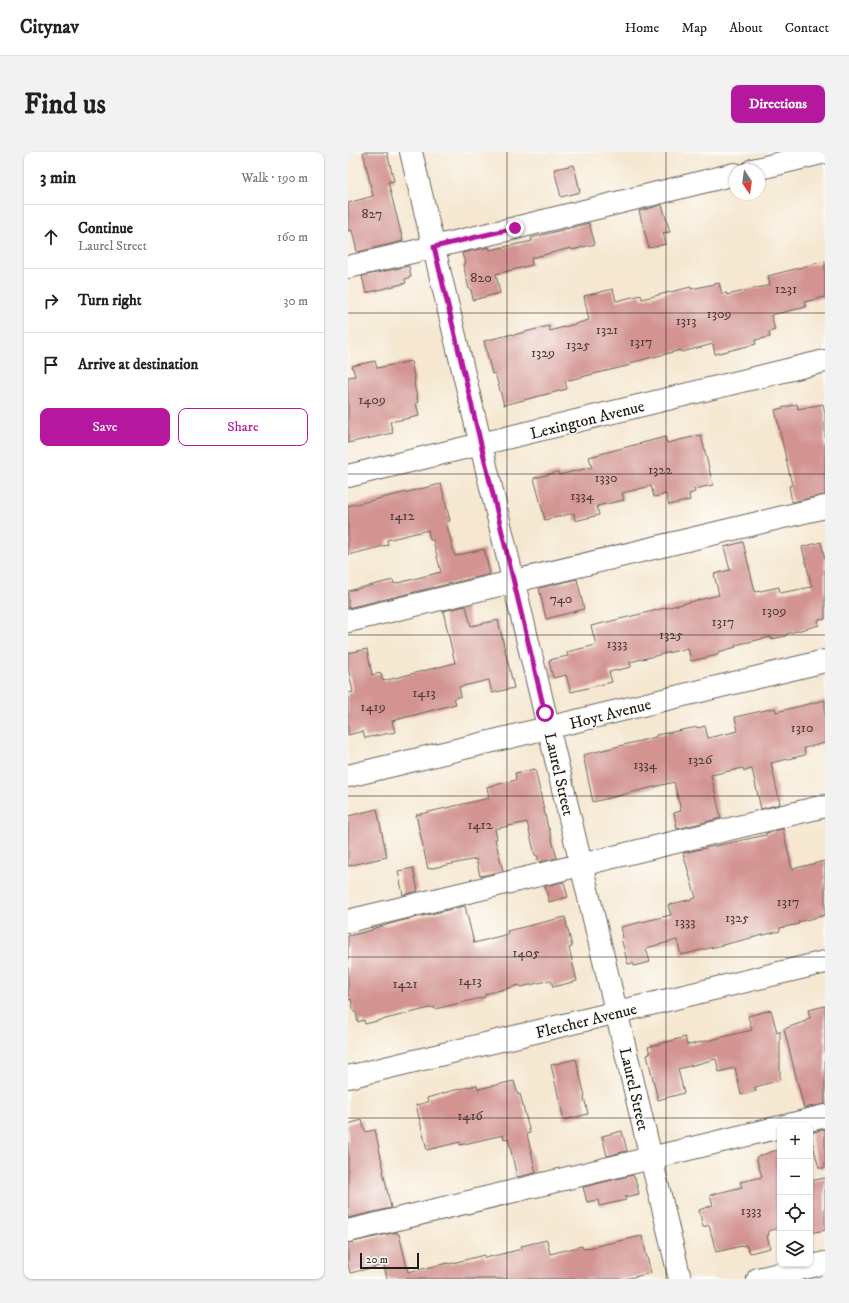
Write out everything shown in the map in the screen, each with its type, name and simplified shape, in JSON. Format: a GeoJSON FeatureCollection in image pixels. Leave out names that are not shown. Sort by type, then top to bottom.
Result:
{"type":"FeatureCollection","features":[{"type":"Feature","properties":{"kind":"street","name":"Laurel Street"},"geometry":{"type":"LineString","coordinates":[[411,152],[680,1279]]}},
{"type":"Feature","properties":{"kind":"street"},"geometry":{"type":"LineString","coordinates":[[765,167],[825,152]]}},
{"type":"Feature","properties":{"kind":"street"},"geometry":{"type":"LineString","coordinates":[[348,267],[729,175]]}},
{"type":"Feature","properties":{"kind":"street","name":"Lexington Avenue"},"geometry":{"type":"LineString","coordinates":[[348,476],[825,362]]}},
{"type":"Feature","properties":{"kind":"street"},"geometry":{"type":"LineString","coordinates":[[348,621],[825,507]]}},
{"type":"Feature","properties":{"kind":"street","name":"Hoyt Avenue"},"geometry":{"type":"LineString","coordinates":[[348,776],[825,661]]}},
{"type":"Feature","properties":{"kind":"street"},"geometry":{"type":"LineString","coordinates":[[348,921],[825,806]]}},
{"type":"Feature","properties":{"kind":"street","name":"Fletcher Avenue"},"geometry":{"type":"LineString","coordinates":[[348,1077],[825,962]]}},
{"type":"Feature","properties":{"kind":"street"},"geometry":{"type":"LineString","coordinates":[[797,1123],[825,1116]]}},
{"type":"Feature","properties":{"kind":"street"},"geometry":{"type":"LineString","coordinates":[[348,1231],[777,1128]]}},
{"type":"Feature","properties":{"kind":"street"},"geometry":{"type":"LineString","coordinates":[[758,1279],[825,1263]]}},
{"type":"Feature","properties":{"kind":"building"},"geometry":{"type":"Polygon","coordinates":[[[363,152],[387,152],[394,181],[388,182],[403,241],[357,252],[352,230],[348,231],[348,203],[373,196],[363,152]]]}},
{"type":"Feature","properties":{"kind":"building"},"geometry":{"type":"Polygon","coordinates":[[[574,165],[580,192],[561,197],[554,169],[574,165]]]}},
{"type":"Feature","properties":{"kind":"building"},"geometry":{"type":"Polygon","coordinates":[[[662,205],[670,232],[663,233],[666,244],[649,248],[639,211],[662,205]]]}},
{"type":"Feature","properties":{"kind":"building"},"geometry":{"type":"Polygon","coordinates":[[[589,223],[595,244],[572,250],[571,248],[531,258],[532,265],[496,274],[500,293],[473,300],[463,264],[465,264],[462,253],[489,247],[490,250],[532,241],[531,238],[589,223]]]}},
{"type":"Feature","properties":{"kind":"building"},"geometry":{"type":"Polygon","coordinates":[[[825,261],[825,297],[804,302],[806,307],[771,315],[775,330],[769,332],[770,337],[755,340],[756,344],[715,354],[713,344],[682,352],[681,350],[630,363],[631,365],[565,381],[567,389],[504,405],[495,373],[492,374],[484,341],[549,326],[550,331],[589,320],[584,296],[613,289],[616,301],[641,295],[642,299],[691,287],[691,289],[719,283],[722,294],[727,293],[727,295],[770,285],[768,276],[825,261]]]}},
{"type":"Feature","properties":{"kind":"building"},"geometry":{"type":"Polygon","coordinates":[[[409,266],[411,277],[405,279],[406,283],[366,293],[362,276],[409,266]]]}},
{"type":"Feature","properties":{"kind":"building"},"geometry":{"type":"Polygon","coordinates":[[[375,361],[377,368],[411,361],[419,416],[390,422],[393,433],[348,443],[348,377],[355,376],[352,366],[375,361]]]}},
{"type":"Feature","properties":{"kind":"building"},"geometry":{"type":"Polygon","coordinates":[[[797,404],[798,409],[823,404],[825,413],[825,495],[792,502],[789,486],[792,485],[775,410],[797,404]]]}},
{"type":"Feature","properties":{"kind":"building"},"geometry":{"type":"Polygon","coordinates":[[[701,435],[713,485],[694,489],[695,492],[689,494],[690,500],[669,505],[666,494],[654,497],[651,486],[622,493],[624,500],[597,506],[599,515],[575,521],[574,513],[545,520],[534,478],[558,472],[559,475],[592,467],[589,457],[665,437],[667,443],[701,435]]]}},
{"type":"Feature","properties":{"kind":"building"},"geometry":{"type":"Polygon","coordinates":[[[441,484],[450,521],[446,522],[455,556],[484,549],[490,574],[348,608],[348,591],[393,580],[394,584],[441,572],[433,540],[430,540],[428,530],[387,540],[388,545],[348,555],[348,506],[441,484]]]}},
{"type":"Feature","properties":{"kind":"building"},"geometry":{"type":"Polygon","coordinates":[[[743,542],[755,591],[779,587],[780,593],[812,587],[802,547],[821,542],[825,560],[825,619],[818,620],[819,625],[786,634],[786,636],[771,639],[771,637],[735,645],[736,647],[718,652],[718,655],[691,661],[688,648],[630,662],[631,667],[609,672],[612,682],[571,692],[566,675],[553,678],[549,660],[568,656],[567,652],[596,645],[591,626],[719,595],[714,574],[730,570],[724,547],[743,542]]]}},
{"type":"Feature","properties":{"kind":"building"},"geometry":{"type":"Polygon","coordinates":[[[577,579],[584,609],[546,619],[539,588],[577,579]]]}},
{"type":"Feature","properties":{"kind":"building"},"geometry":{"type":"Polygon","coordinates":[[[466,606],[471,626],[498,620],[514,688],[492,693],[489,680],[459,687],[461,696],[454,698],[456,704],[392,721],[395,732],[365,738],[363,731],[348,735],[348,693],[353,692],[348,668],[348,653],[367,649],[372,675],[381,673],[383,681],[455,663],[443,611],[466,606]]]}},
{"type":"Feature","properties":{"kind":"building"},"geometry":{"type":"Polygon","coordinates":[[[825,700],[825,743],[804,748],[805,755],[771,763],[780,804],[761,809],[752,769],[744,771],[743,768],[711,775],[721,818],[677,829],[674,813],[681,811],[674,782],[593,802],[583,755],[656,737],[656,735],[705,726],[708,738],[738,731],[735,717],[775,708],[776,712],[825,700]]]}},
{"type":"Feature","properties":{"kind":"building"},"geometry":{"type":"Polygon","coordinates":[[[535,769],[548,828],[557,858],[539,862],[537,855],[535,855],[527,822],[495,829],[497,839],[495,839],[503,871],[480,876],[476,859],[428,869],[416,815],[489,798],[487,787],[516,780],[515,773],[535,769]]]}},
{"type":"Feature","properties":{"kind":"building"},"geometry":{"type":"Polygon","coordinates":[[[377,809],[387,857],[348,866],[348,816],[377,809]]]}},
{"type":"Feature","properties":{"kind":"building"},"geometry":{"type":"Polygon","coordinates":[[[783,829],[792,869],[825,861],[825,915],[798,922],[799,924],[780,928],[780,931],[681,955],[677,940],[646,948],[650,962],[634,966],[633,963],[628,964],[621,938],[623,937],[621,927],[671,915],[668,905],[696,898],[683,853],[766,835],[766,833],[783,829]]]}},
{"type":"Feature","properties":{"kind":"building"},"geometry":{"type":"Polygon","coordinates":[[[413,868],[418,891],[403,895],[398,871],[413,868]]]}},
{"type":"Feature","properties":{"kind":"building"},"geometry":{"type":"Polygon","coordinates":[[[564,882],[568,897],[549,902],[545,886],[564,882]]]}},
{"type":"Feature","properties":{"kind":"building"},"geometry":{"type":"Polygon","coordinates":[[[465,906],[474,943],[508,934],[507,931],[565,917],[572,947],[569,948],[577,981],[553,987],[551,980],[521,987],[520,985],[485,994],[485,997],[435,1009],[434,1007],[365,1024],[364,1020],[358,1022],[351,999],[348,1000],[348,936],[401,921],[465,906]]]}},
{"type":"Feature","properties":{"kind":"building"},"geometry":{"type":"Polygon","coordinates":[[[825,1006],[825,1104],[804,1108],[784,1029],[806,1021],[806,1019],[810,1018],[808,1010],[825,1006]]]}},
{"type":"Feature","properties":{"kind":"building"},"geometry":{"type":"Polygon","coordinates":[[[771,1010],[777,1032],[780,1031],[780,1080],[755,1087],[756,1091],[741,1095],[735,1068],[719,1072],[716,1059],[678,1069],[684,1093],[658,1100],[647,1055],[650,1054],[648,1047],[685,1037],[687,1045],[689,1045],[752,1030],[748,1016],[771,1010]]]}},
{"type":"Feature","properties":{"kind":"building"},"geometry":{"type":"Polygon","coordinates":[[[576,1059],[588,1114],[564,1120],[551,1065],[576,1059]]]}},
{"type":"Feature","properties":{"kind":"building"},"geometry":{"type":"Polygon","coordinates":[[[514,1081],[518,1095],[520,1094],[530,1133],[527,1134],[536,1173],[517,1177],[508,1138],[504,1139],[503,1135],[460,1145],[460,1142],[427,1150],[416,1105],[428,1102],[427,1098],[451,1091],[477,1085],[478,1089],[514,1081]]]}},
{"type":"Feature","properties":{"kind":"building"},"geometry":{"type":"Polygon","coordinates":[[[362,1120],[365,1132],[375,1130],[391,1208],[348,1218],[348,1124],[362,1120]]]}},
{"type":"Feature","properties":{"kind":"building"},"geometry":{"type":"Polygon","coordinates":[[[825,1129],[825,1168],[819,1168],[813,1145],[813,1132],[825,1129]]]}},
{"type":"Feature","properties":{"kind":"building"},"geometry":{"type":"Polygon","coordinates":[[[622,1131],[627,1151],[607,1156],[602,1136],[622,1131]]]}},
{"type":"Feature","properties":{"kind":"building"},"geometry":{"type":"Polygon","coordinates":[[[777,1150],[777,1229],[768,1231],[769,1235],[767,1236],[770,1248],[750,1253],[746,1245],[716,1252],[709,1225],[703,1227],[699,1210],[713,1205],[710,1195],[742,1187],[740,1182],[762,1177],[756,1157],[777,1150]]]}},
{"type":"Feature","properties":{"kind":"building"},"geometry":{"type":"Polygon","coordinates":[[[633,1175],[639,1194],[625,1197],[626,1200],[599,1206],[598,1200],[587,1202],[583,1187],[633,1175]]]}},
{"type":"Feature","properties":{"kind":"building"},"geometry":{"type":"Polygon","coordinates":[[[825,1178],[825,1230],[813,1232],[813,1195],[813,1180],[825,1178]]]}},
{"type":"Feature","properties":{"kind":"building"},"geometry":{"type":"Polygon","coordinates":[[[397,1232],[397,1234],[399,1234],[408,1272],[484,1255],[485,1258],[522,1249],[521,1246],[547,1240],[550,1254],[582,1246],[583,1249],[642,1236],[651,1273],[625,1279],[387,1279],[384,1265],[350,1273],[348,1264],[348,1243],[397,1232]]]}},
{"type":"Feature","properties":{"kind":"route"},"geometry":{"type":"LineString","coordinates":[[515,228],[434,247],[545,713]]}}]}
